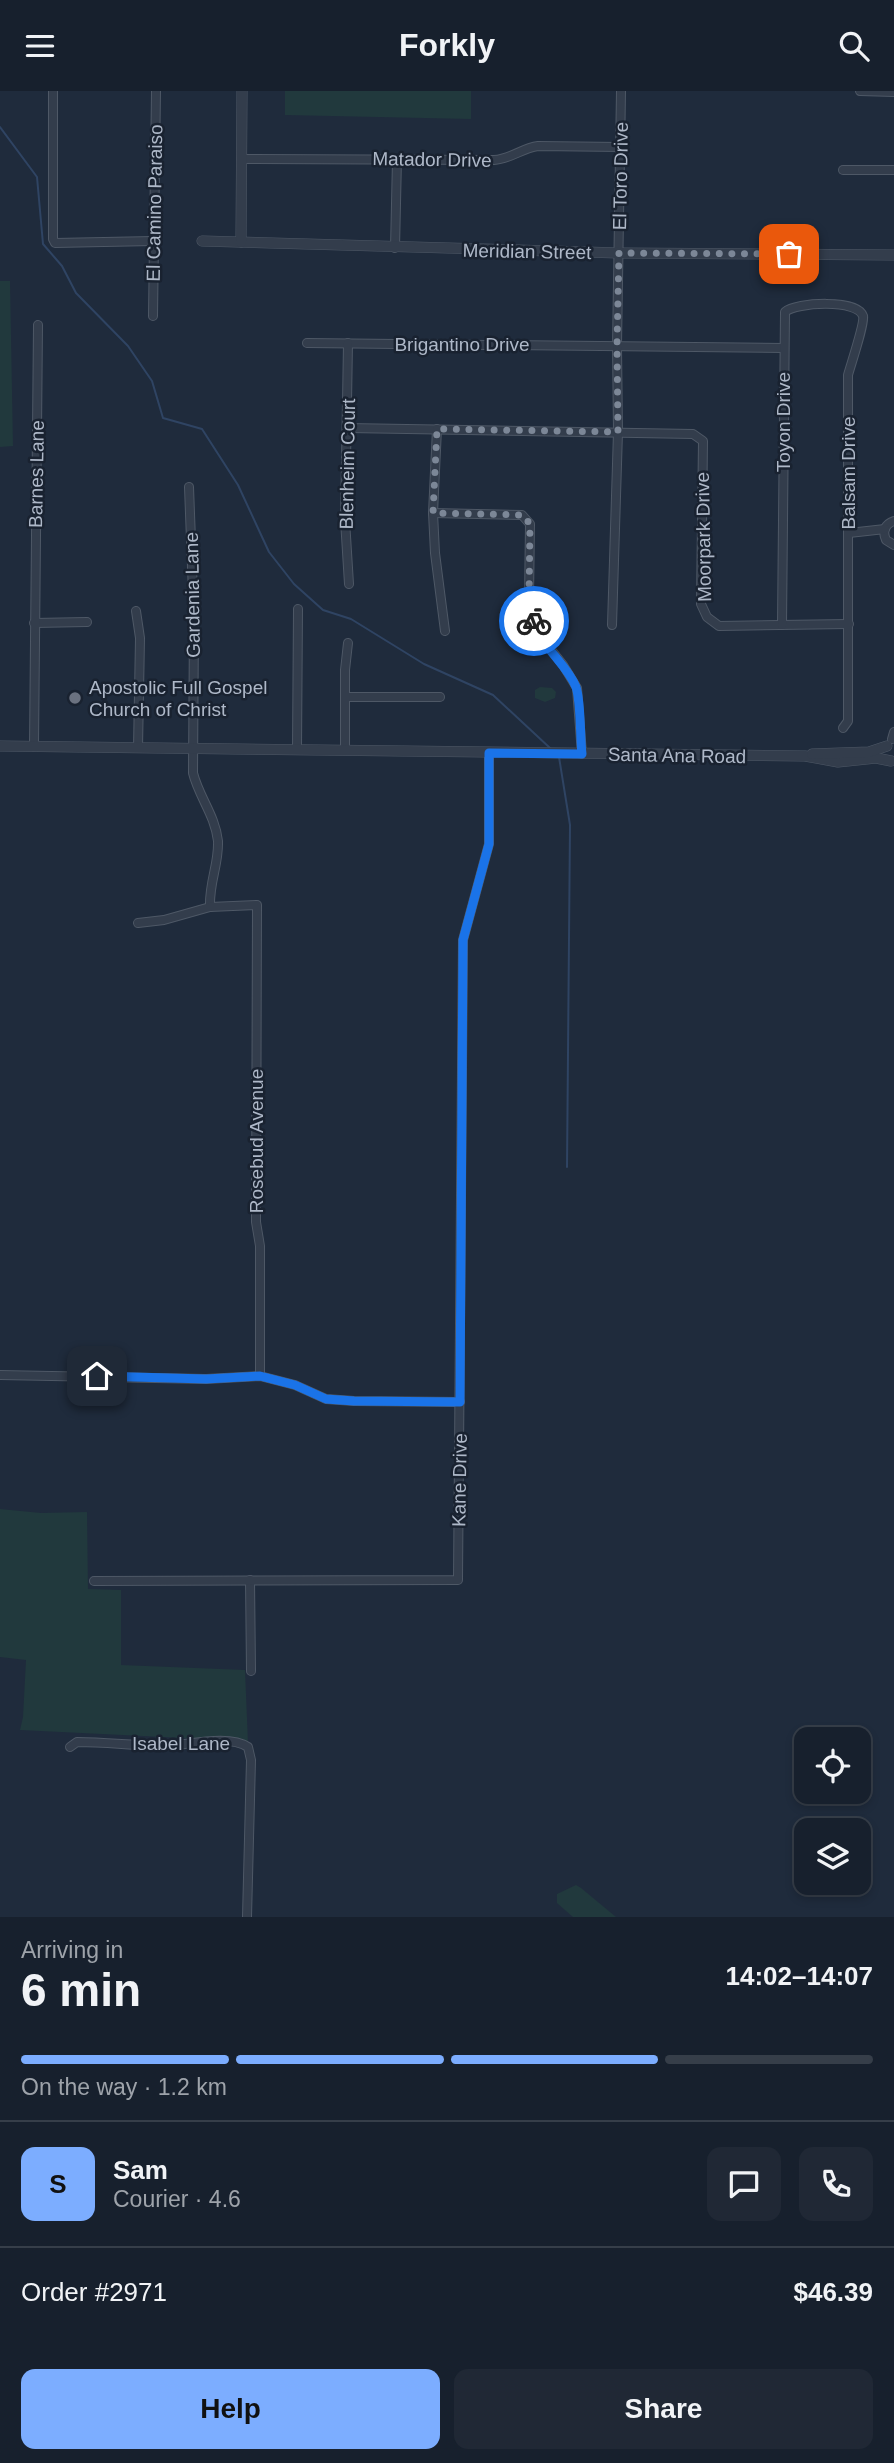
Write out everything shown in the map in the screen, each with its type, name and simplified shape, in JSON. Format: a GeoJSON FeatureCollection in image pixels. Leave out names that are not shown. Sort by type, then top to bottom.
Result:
{"type":"FeatureCollection","features":[{"type":"Feature","properties":{"kind":"street"},"geometry":{"type":"LineString","coordinates":[[53,91],[53,239],[56,243],[153,241]]}},
{"type":"Feature","properties":{"kind":"street","name":"El Camino Paraiso"},"geometry":{"type":"LineString","coordinates":[[153,316],[156,91]]}},
{"type":"Feature","properties":{"kind":"street"},"geometry":{"type":"LineString","coordinates":[[241,242],[242,91]]}},
{"type":"Feature","properties":{"kind":"street","name":"El Toro Drive"},"geometry":{"type":"LineString","coordinates":[[617,345],[621,91]]}},
{"type":"Feature","properties":{"kind":"street"},"geometry":{"type":"LineString","coordinates":[[860,91],[894,92]]}},
{"type":"Feature","properties":{"kind":"street","name":"Matador Drive"},"geometry":{"type":"LineString","coordinates":[[241,159],[495,160],[509,158],[527,148],[538,146],[620,147]]}},
{"type":"Feature","properties":{"kind":"street"},"geometry":{"type":"LineString","coordinates":[[395,248],[397,159]]}},
{"type":"Feature","properties":{"kind":"street"},"geometry":{"type":"LineString","coordinates":[[843,170],[894,170]]}},
{"type":"Feature","properties":{"kind":"street","name":"Meridian Street"},"geometry":{"type":"LineString","coordinates":[[202,241],[619,253],[894,255]]}},
{"type":"Feature","properties":{"kind":"street","name":"Toyon Drive"},"geometry":{"type":"LineString","coordinates":[[782,625],[785,312],[798,305],[849,305],[863,315],[863,325]]}},
{"type":"Feature","properties":{"kind":"street","name":"Barnes Lane"},"geometry":{"type":"LineString","coordinates":[[34,747],[38,325]]}},
{"type":"Feature","properties":{"kind":"street","name":"Balsam Drive"},"geometry":{"type":"LineString","coordinates":[[843,728],[848,721],[848,375],[863,325]]}},
{"type":"Feature","properties":{"kind":"street","name":"Brigantino Drive"},"geometry":{"type":"LineString","coordinates":[[307,343],[784,348]]}},
{"type":"Feature","properties":{"kind":"street","name":"Blenheim Court"},"geometry":{"type":"LineString","coordinates":[[348,343],[345,520],[349,584]]}},
{"type":"Feature","properties":{"kind":"street"},"geometry":{"type":"LineString","coordinates":[[612,625],[618,432],[617,345]]}},
{"type":"Feature","properties":{"kind":"street"},"geometry":{"type":"LineString","coordinates":[[348,428],[618,432]]}},
{"type":"Feature","properties":{"kind":"street"},"geometry":{"type":"LineString","coordinates":[[437,429],[433,513],[445,631]]}},
{"type":"Feature","properties":{"kind":"street","name":"Moorpark Drive"},"geometry":{"type":"LineString","coordinates":[[618,432],[693,434],[702,441],[701,604],[707,617],[719,626],[849,624]]}},
{"type":"Feature","properties":{"kind":"street","name":"Gardenia Lane"},"geometry":{"type":"LineString","coordinates":[[189,488],[194,620],[193,773],[215,824],[218,843],[209,890],[210,907]]}},
{"type":"Feature","properties":{"kind":"street"},"geometry":{"type":"LineString","coordinates":[[433,513],[523,515],[530,524],[529,598],[537,632],[577,688],[582,754]]}},
{"type":"Feature","properties":{"kind":"street"},"geometry":{"type":"LineString","coordinates":[[884,532],[894,519]]}},
{"type":"Feature","properties":{"kind":"street"},"geometry":{"type":"LineString","coordinates":[[849,533],[884,532]]}},
{"type":"Feature","properties":{"kind":"street"},"geometry":{"type":"LineString","coordinates":[[884,532],[893,544],[894,554]]}},
{"type":"Feature","properties":{"kind":"street"},"geometry":{"type":"LineString","coordinates":[[297,749],[298,609]]}},
{"type":"Feature","properties":{"kind":"street"},"geometry":{"type":"LineString","coordinates":[[136,611],[140,639],[138,748]]}},
{"type":"Feature","properties":{"kind":"street"},"geometry":{"type":"LineString","coordinates":[[34,623],[87,622]]}},
{"type":"Feature","properties":{"kind":"street"},"geometry":{"type":"LineString","coordinates":[[345,750],[345,670],[348,643]]}},
{"type":"Feature","properties":{"kind":"street"},"geometry":{"type":"LineString","coordinates":[[346,697],[440,697]]}},
{"type":"Feature","properties":{"kind":"street","name":"Santa Ana Road"},"geometry":{"type":"LineString","coordinates":[[805,757],[815,753],[869,753],[892,739]]}},
{"type":"Feature","properties":{"kind":"street","name":"Santa Ana Road"},"geometry":{"type":"LineString","coordinates":[[892,739],[887,755],[892,762]]}},
{"type":"Feature","properties":{"kind":"street","name":"Santa Ana Road"},"geometry":{"type":"LineString","coordinates":[[0,746],[805,757],[838,762],[876,758],[892,762]]}},
{"type":"Feature","properties":{"kind":"street","name":"Kane Drive"},"geometry":{"type":"LineString","coordinates":[[250,1580],[458,1580],[463,940],[489,844],[489,753]]}},
{"type":"Feature","properties":{"kind":"street","name":"Rosebud Avenue"},"geometry":{"type":"LineString","coordinates":[[210,907],[257,905],[256,1222],[260,1246],[260,1376]]}},
{"type":"Feature","properties":{"kind":"street"},"geometry":{"type":"LineString","coordinates":[[138,923],[164,921],[210,907]]}},
{"type":"Feature","properties":{"kind":"street"},"geometry":{"type":"LineString","coordinates":[[0,1375],[206,1379],[260,1376],[295,1385],[326,1399],[460,1402]]}},
{"type":"Feature","properties":{"kind":"street"},"geometry":{"type":"LineString","coordinates":[[94,1581],[250,1580],[251,1671]]}},
{"type":"Feature","properties":{"kind":"street","name":"Isabel Lane"},"geometry":{"type":"LineString","coordinates":[[70,1747],[77,1742],[164,1746],[214,1742],[241,1743],[248,1747],[251,1760],[247,1917]]}},
{"type":"Feature","properties":{"kind":"green space"},"geometry":{"type":"Polygon","coordinates":[[[285,91],[471,91],[471,119],[285,115],[285,91]]]}},
{"type":"Feature","properties":{"kind":"green space"},"geometry":{"type":"Polygon","coordinates":[[[0,281],[10,281],[13,446],[0,447],[0,281]]]}},
{"type":"Feature","properties":{"kind":"green space"},"geometry":{"type":"Polygon","coordinates":[[[540,687],[552,688],[556,692],[555,698],[545,702],[535,698],[535,690],[540,687]]]}},
{"type":"Feature","properties":{"kind":"green space"},"geometry":{"type":"Polygon","coordinates":[[[0,1509],[41,1513],[87,1512],[88,1589],[121,1590],[121,1665],[245,1670],[248,1743],[20,1730],[26,1660],[0,1657],[0,1509]]]}},
{"type":"Feature","properties":{"kind":"green space"},"geometry":{"type":"Polygon","coordinates":[[[576,1885],[616,1917],[573,1917],[557,1903],[557,1894],[576,1885]]]}},
{"type":"Feature","properties":{"kind":"waterway"},"geometry":{"type":"LineString","coordinates":[[0,127],[37,177],[43,244],[62,266],[76,293],[128,346],[152,381],[163,418],[202,429],[238,485],[269,552],[294,584],[323,610],[351,619],[424,664],[493,695],[550,748]]}},
{"type":"Feature","properties":{"kind":"waterway"},"geometry":{"type":"LineString","coordinates":[[559,757],[570,825],[567,1167]]}},
{"type":"Feature","properties":{"kind":"way so far"},"geometry":{"type":"LineString","coordinates":[[534,621],[529,598],[530,524],[523,515],[433,513],[437,429],[618,432],[619,253],[789,254]]}},
{"type":"Feature","properties":{"kind":"place","name":"Apostolic Full Gospel Church of Christ"},"geometry":{"type":"Point","coordinates":[75,698]}},
{"type":"Feature","properties":{"kind":"route"},"geometry":{"type":"LineString","coordinates":[[97,1376],[243,1379],[260,1376],[295,1385],[326,1399],[460,1402],[463,940],[489,844],[489,753],[582,754],[577,688],[537,632],[534,621]]}}]}
